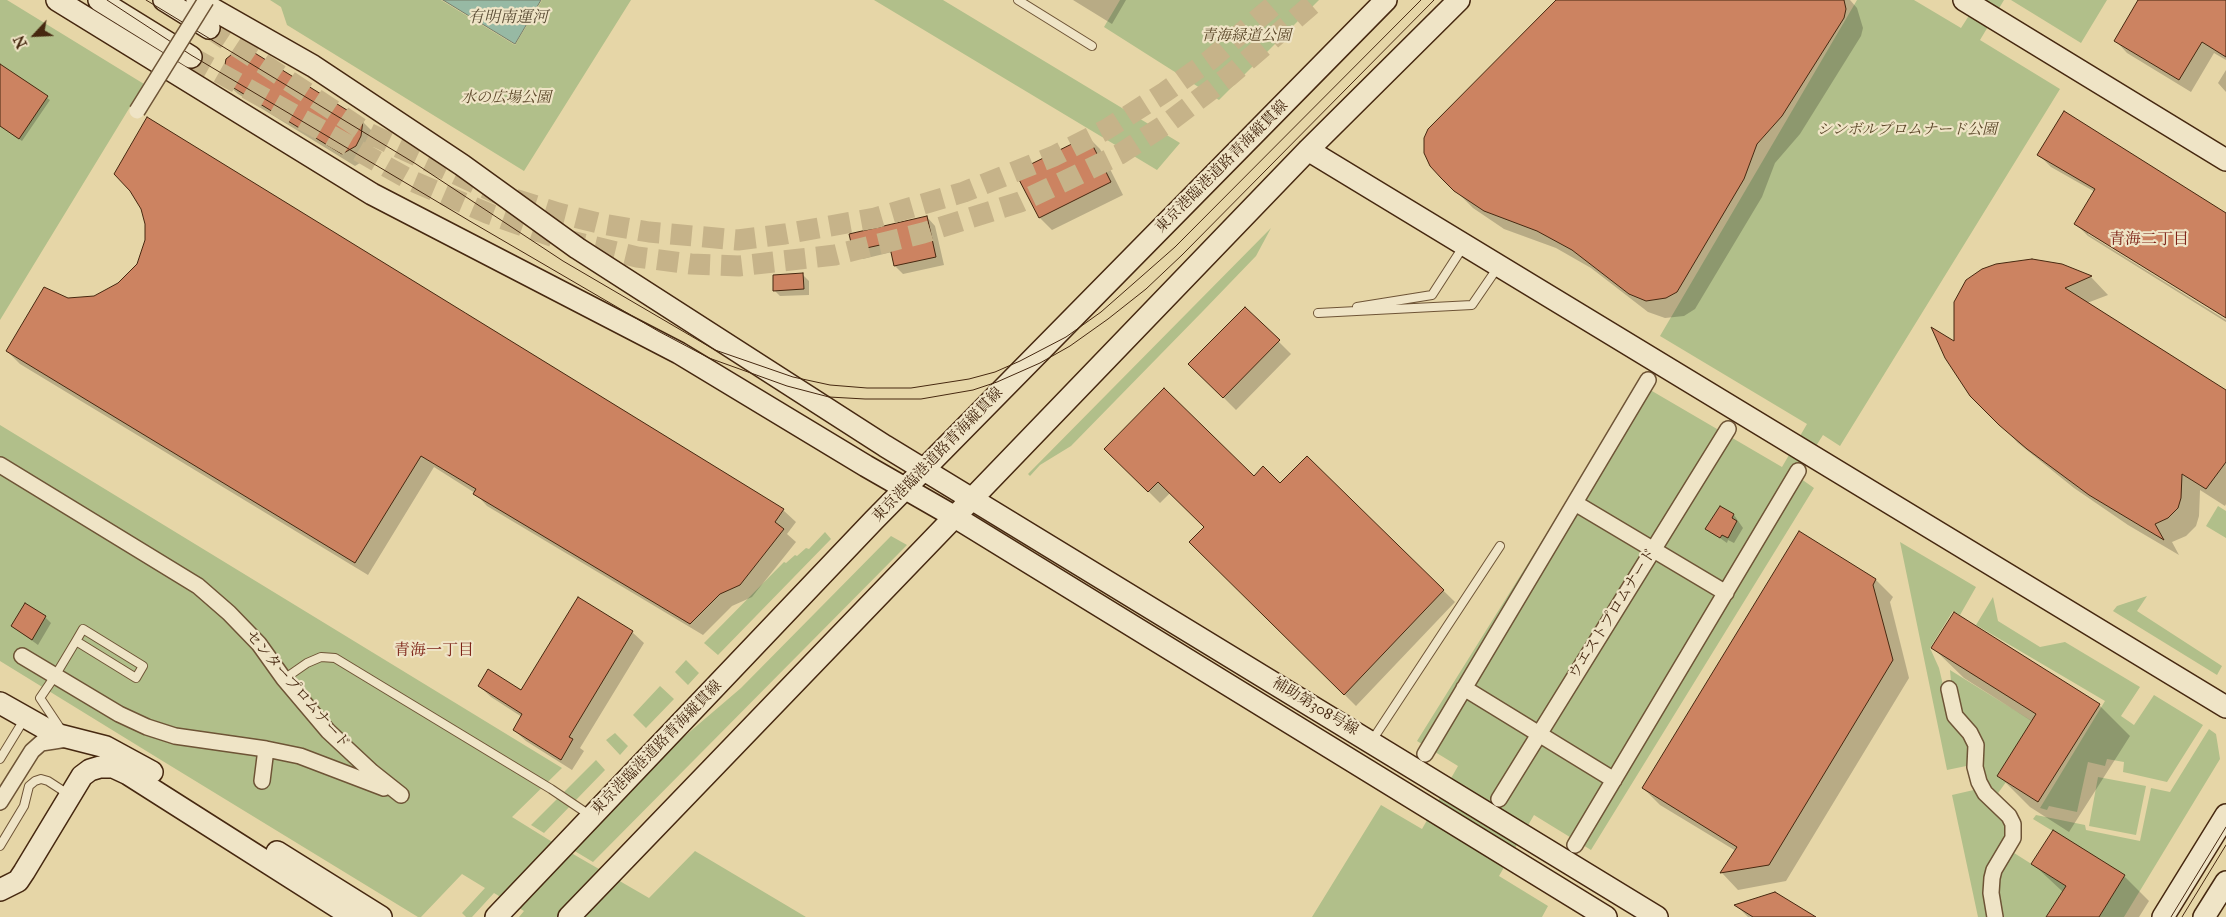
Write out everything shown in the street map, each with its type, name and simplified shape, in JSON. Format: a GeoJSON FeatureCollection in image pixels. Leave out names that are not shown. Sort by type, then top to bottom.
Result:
{"type":"FeatureCollection","features":[{"type":"Feature","properties":{"kind":"street","name":"補助第308号線"},"geometry":{"type":"LineString","coordinates":[[56,0],[372,194],[680,352],[955,517],[1606,917]]}},
{"type":"Feature","properties":{"kind":"street"},"geometry":{"type":"LineString","coordinates":[[99,0],[192,50]]}},
{"type":"Feature","properties":{"kind":"street"},"geometry":{"type":"LineString","coordinates":[[164,0],[209,28]]}},
{"type":"Feature","properties":{"kind":"street","name":"補助第308号線"},"geometry":{"type":"LineString","coordinates":[[197,0],[313,66],[462,165],[577,248],[924,469],[1658,917]]}},
{"type":"Feature","properties":{"kind":"street"},"geometry":{"type":"LineString","coordinates":[[137,111],[192,50],[206,0]]}},
{"type":"Feature","properties":{"kind":"street","name":"東京港臨港道路青海縦貫線"},"geometry":{"type":"LineString","coordinates":[[496,917],[924,469],[1386,0]]}},
{"type":"Feature","properties":{"kind":"street"},"geometry":{"type":"LineString","coordinates":[[569,917],[1308,150],[1459,0]]}},
{"type":"Feature","properties":{"kind":"street"},"geometry":{"type":"LineString","coordinates":[[1964,0],[2226,160]]}},
{"type":"Feature","properties":{"kind":"street"},"geometry":{"type":"LineString","coordinates":[[1308,150],[2226,707]]}},
{"type":"Feature","properties":{"kind":"street"},"geometry":{"type":"LineString","coordinates":[[1425,754],[1648,380]]}},
{"type":"Feature","properties":{"kind":"street","name":"ウエストプロムナード"},"geometry":{"type":"LineString","coordinates":[[1499,799],[1728,429]]}},
{"type":"Feature","properties":{"kind":"street","name":"センタープロムナード"},"geometry":{"type":"LineString","coordinates":[[0,465],[198,586],[229,613],[253,638],[284,679],[328,731],[372,772],[401,795],[300,756],[266,749],[175,736],[147,727],[119,714],[22,656]]}},
{"type":"Feature","properties":{"kind":"street"},"geometry":{"type":"LineString","coordinates":[[1575,845],[1798,471]]}},
{"type":"Feature","properties":{"kind":"street"},"geometry":{"type":"LineString","coordinates":[[1575,503],[1726,593]]}},
{"type":"Feature","properties":{"kind":"street"},"geometry":{"type":"LineString","coordinates":[[1464,688],[1614,780]]}},
{"type":"Feature","properties":{"kind":"street"},"geometry":{"type":"LineString","coordinates":[[1949,689],[1955,716],[1970,733],[1976,745],[1975,767],[1979,782],[1985,793],[2009,816],[2012,824],[2013,838],[1994,870],[1991,885],[1995,917]]}},
{"type":"Feature","properties":{"kind":"street"},"geometry":{"type":"LineString","coordinates":[[0,702],[25,718],[67,739],[106,747],[136,762],[381,917]]}},
{"type":"Feature","properties":{"kind":"street"},"geometry":{"type":"LineString","coordinates":[[67,739],[77,761],[78,773],[73,790]]}},
{"type":"Feature","properties":{"kind":"street"},"geometry":{"type":"LineString","coordinates":[[0,802],[32,751],[41,743],[67,739]]}},
{"type":"Feature","properties":{"kind":"street"},"geometry":{"type":"LineString","coordinates":[[262,781],[266,749]]}},
{"type":"Feature","properties":{"kind":"street"},"geometry":{"type":"LineString","coordinates":[[0,890],[18,881],[82,776],[100,766],[113,767],[128,774],[353,917]]}},
{"type":"Feature","properties":{"kind":"street"},"geometry":{"type":"LineString","coordinates":[[2163,917],[2226,815]]}},
{"type":"Feature","properties":{"kind":"street"},"geometry":{"type":"LineString","coordinates":[[2204,917],[2226,882]]}},
{"type":"Feature","properties":{"kind":"lane"},"geometry":{"type":"LineString","coordinates":[[1018,0],[1092,46]]}},
{"type":"Feature","properties":{"kind":"lane"},"geometry":{"type":"LineString","coordinates":[[1464,245],[1432,295],[1318,313],[1472,305],[1498,266]]}},
{"type":"Feature","properties":{"kind":"lane"},"geometry":{"type":"LineString","coordinates":[[1371,742],[1500,546]]}},
{"type":"Feature","properties":{"kind":"lane"},"geometry":{"type":"LineString","coordinates":[[67,739],[40,698],[83,629],[143,666],[136,678],[76,641]]}},
{"type":"Feature","properties":{"kind":"lane"},"geometry":{"type":"LineString","coordinates":[[284,679],[307,663],[321,658],[335,658],[592,817]]}},
{"type":"Feature","properties":{"kind":"lane"},"geometry":{"type":"LineString","coordinates":[[0,759],[25,718]]}},
{"type":"Feature","properties":{"kind":"lane"},"geometry":{"type":"LineString","coordinates":[[0,846],[24,806],[29,786],[35,781],[42,779],[73,790]]}},
{"type":"Feature","properties":{"kind":"green space"},"geometry":{"type":"Polygon","coordinates":[[[0,0],[7,0],[144,84],[0,320],[0,0]]]}},
{"type":"Feature","properties":{"kind":"green space","name":"水の広場公園"},"geometry":{"type":"Polygon","coordinates":[[[270,0],[441,0],[515,45],[542,0],[631,0],[524,171],[287,25],[281,7],[270,0]]]}},
{"type":"Feature","properties":{"kind":"green space"},"geometry":{"type":"Polygon","coordinates":[[[874,0],[943,0],[1180,143],[1157,170],[874,0]]]}},
{"type":"Feature","properties":{"kind":"green space","name":"青海緑道公園"},"geometry":{"type":"Polygon","coordinates":[[[1120,0],[1319,0],[1219,100],[1104,27],[1120,0]]]}},
{"type":"Feature","properties":{"kind":"green space","name":"シンボルプロムナード公園"},"geometry":{"type":"Polygon","coordinates":[[[1857,0],[1914,0],[1961,28],[1979,0],[2004,0],[1980,40],[2060,89],[1840,446],[1823,435],[1797,476],[1814,488],[1591,850],[1534,815],[1499,876],[1548,906],[1542,917],[1312,917],[1381,805],[1422,829],[1458,766],[1417,741],[1640,384],[1782,467],[1807,424],[1660,336],[1857,0]]]}},
{"type":"Feature","properties":{"kind":"green space"},"geometry":{"type":"Polygon","coordinates":[[[2011,0],[2107,0],[2081,43],[2011,0]]]}},
{"type":"Feature","properties":{"kind":"green space"},"geometry":{"type":"Polygon","coordinates":[[[1271,228],[1256,256],[1203,311],[1071,446],[1040,465],[1030,476],[1028,474],[1271,228]]]}},
{"type":"Feature","properties":{"kind":"green space"},"geometry":{"type":"Polygon","coordinates":[[[0,425],[562,768],[512,817],[554,843],[649,898],[695,851],[806,917],[519,917],[524,911],[494,893],[472,917],[466,917],[462,913],[485,888],[462,874],[421,917],[418,917],[0,661],[0,425]]]}},
{"type":"Feature","properties":{"kind":"green space"},"geometry":{"type":"Polygon","coordinates":[[[2218,506],[2226,511],[2226,538],[2206,526],[2218,506]]]}},
{"type":"Feature","properties":{"kind":"green space"},"geometry":{"type":"Polygon","coordinates":[[[825,532],[831,539],[718,655],[704,643],[784,562],[786,563],[795,555],[797,556],[806,548],[809,549],[825,532]]]}},
{"type":"Feature","properties":{"kind":"green space"},"geometry":{"type":"Polygon","coordinates":[[[891,536],[907,545],[593,862],[573,850],[679,741],[741,688],[891,536]]]}},
{"type":"Feature","properties":{"kind":"green space"},"geometry":{"type":"Polygon","coordinates":[[[1900,542],[1976,587],[1960,615],[1953,611],[1930,648],[1939,668],[1948,706],[1968,740],[1971,765],[1947,770],[1900,542]]]}},
{"type":"Feature","properties":{"kind":"green space"},"geometry":{"type":"Polygon","coordinates":[[[2147,596],[2137,611],[2222,666],[2217,675],[2113,611],[2117,606],[2147,596]]]}},
{"type":"Feature","properties":{"kind":"green space"},"geometry":{"type":"Polygon","coordinates":[[[1993,597],[1998,621],[2040,647],[2065,642],[2140,687],[2121,716],[2134,725],[2154,695],[2203,725],[2167,782],[2123,772],[2124,762],[2107,759],[2105,766],[2088,762],[2077,812],[2049,806],[2047,810],[2040,808],[2105,701],[1976,625],[1993,597]]]}},
{"type":"Feature","properties":{"kind":"green space"},"geometry":{"type":"Polygon","coordinates":[[[686,660],[699,673],[688,685],[675,672],[686,660]]]}},
{"type":"Feature","properties":{"kind":"green space"},"geometry":{"type":"Polygon","coordinates":[[[1950,670],[2032,721],[1997,776],[2006,782],[1996,796],[1986,788],[1952,693],[1950,670]]]}},
{"type":"Feature","properties":{"kind":"green space"},"geometry":{"type":"Polygon","coordinates":[[[660,686],[674,699],[646,728],[633,715],[660,686]]]}},
{"type":"Feature","properties":{"kind":"green space"},"geometry":{"type":"Polygon","coordinates":[[[2209,729],[2216,734],[2220,759],[2124,917],[2099,917],[2125,875],[2033,819],[2036,815],[2085,825],[2086,830],[2140,841],[2151,788],[2170,792],[2209,729]]]}},
{"type":"Feature","properties":{"kind":"green space"},"geometry":{"type":"Polygon","coordinates":[[[615,733],[628,746],[620,755],[606,740],[615,733]]]}},
{"type":"Feature","properties":{"kind":"green space"},"geometry":{"type":"Polygon","coordinates":[[[596,760],[605,770],[544,833],[531,825],[596,760]]]}},
{"type":"Feature","properties":{"kind":"green space"},"geometry":{"type":"Polygon","coordinates":[[[2098,777],[2146,786],[2136,835],[2089,826],[2098,777]]]}},
{"type":"Feature","properties":{"kind":"green space"},"geometry":{"type":"Polygon","coordinates":[[[1978,789],[2008,824],[1991,917],[1978,917],[1952,795],[1978,789]]]}},
{"type":"Feature","properties":{"kind":"green space"},"geometry":{"type":"Polygon","coordinates":[[[2011,851],[2066,886],[2046,917],[1999,917],[1995,898],[1998,870],[2011,851]]]}},
{"type":"Feature","properties":{"kind":"water","name":"有明南運河"},"geometry":{"type":"Polygon","coordinates":[[[443,0],[541,0],[515,44],[443,0]]]}},
{"type":"Feature","properties":{"kind":"building"},"geometry":{"type":"Polygon","coordinates":[[[1556,0],[1844,0],[1846,9],[1844,18],[1782,116],[1757,144],[1744,179],[1677,292],[1666,298],[1646,301],[1629,294],[1572,250],[1537,231],[1484,211],[1454,191],[1430,166],[1424,153],[1424,138],[1428,129],[1556,0]]]}},
{"type":"Feature","properties":{"kind":"building"},"geometry":{"type":"Polygon","coordinates":[[[2138,0],[2226,0],[2226,57],[2202,42],[2179,80],[2114,41],[2138,0]]]}},
{"type":"Feature","properties":{"kind":"building"},"geometry":{"type":"Polygon","coordinates":[[[245,47],[363,120],[361,136],[356,146],[342,154],[224,82],[226,59],[237,50],[245,47]]]}},
{"type":"Feature","properties":{"kind":"building"},"geometry":{"type":"Polygon","coordinates":[[[0,64],[48,96],[19,139],[0,126],[0,64]]]}},
{"type":"Feature","properties":{"kind":"building"},"geometry":{"type":"Polygon","coordinates":[[[2064,111],[2226,213],[2226,318],[2074,224],[2095,189],[2037,155],[2064,111]]]}},
{"type":"Feature","properties":{"kind":"building"},"geometry":{"type":"Polygon","coordinates":[[[147,117],[784,509],[775,522],[784,529],[740,585],[720,594],[690,624],[473,494],[476,489],[421,456],[355,563],[6,351],[44,287],[68,298],[94,296],[118,283],[137,264],[145,240],[145,224],[141,209],[130,191],[114,174],[147,117]]]}},
{"type":"Feature","properties":{"kind":"building"},"geometry":{"type":"Polygon","coordinates":[[[1088,136],[1111,182],[1039,218],[1015,172],[1088,136]]]}},
{"type":"Feature","properties":{"kind":"building"},"geometry":{"type":"Polygon","coordinates":[[[927,216],[936,257],[894,266],[889,243],[853,251],[849,234],[927,216]]]}},
{"type":"Feature","properties":{"kind":"building"},"geometry":{"type":"Polygon","coordinates":[[[2032,259],[2062,264],[2092,276],[2065,288],[2226,390],[2226,462],[2206,489],[2182,474],[2181,498],[2178,508],[2168,518],[2155,524],[2164,540],[2089,495],[2027,449],[1970,396],[1945,358],[1931,327],[1954,341],[1954,302],[1966,280],[1982,269],[1996,264],[2032,259]]]}},
{"type":"Feature","properties":{"kind":"building"},"geometry":{"type":"Polygon","coordinates":[[[803,273],[804,289],[773,291],[773,275],[803,273]]]}},
{"type":"Feature","properties":{"kind":"building"},"geometry":{"type":"Polygon","coordinates":[[[1245,307],[1280,340],[1223,398],[1188,364],[1245,307]]]}},
{"type":"Feature","properties":{"kind":"building"},"geometry":{"type":"Polygon","coordinates":[[[1164,388],[1254,476],[1263,466],[1280,483],[1307,456],[1444,590],[1344,695],[1189,542],[1204,527],[1158,482],[1148,492],[1104,449],[1164,388]]]}},
{"type":"Feature","properties":{"kind":"building"},"geometry":{"type":"Polygon","coordinates":[[[1720,506],[1734,514],[1732,518],[1737,521],[1728,538],[1722,535],[1720,538],[1705,529],[1720,506]]]}},
{"type":"Feature","properties":{"kind":"building"},"geometry":{"type":"Polygon","coordinates":[[[1799,531],[1876,579],[1873,585],[1893,660],[1769,865],[1720,873],[1737,847],[1642,788],[1799,531]]]}},
{"type":"Feature","properties":{"kind":"building"},"geometry":{"type":"Polygon","coordinates":[[[578,597],[633,631],[569,737],[573,739],[561,760],[513,730],[522,714],[478,686],[488,669],[521,690],[578,597]]]}},
{"type":"Feature","properties":{"kind":"building"},"geometry":{"type":"Polygon","coordinates":[[[25,603],[46,616],[32,640],[11,626],[25,603]]]}},
{"type":"Feature","properties":{"kind":"building"},"geometry":{"type":"Polygon","coordinates":[[[1954,612],[2100,704],[2038,802],[1997,776],[2036,714],[1931,648],[1954,612]]]}},
{"type":"Feature","properties":{"kind":"building"},"geometry":{"type":"Polygon","coordinates":[[[2053,830],[2125,875],[2099,917],[2046,917],[2066,886],[2031,864],[2053,830]]]}},
{"type":"Feature","properties":{"kind":"building"},"geometry":{"type":"Polygon","coordinates":[[[1775,892],[1816,917],[1753,917],[1734,905],[1775,892]]]}},
{"type":"Feature","properties":{"kind":"tunnel"},"geometry":{"type":"LineString","coordinates":[[209,28],[366,132],[496,193],[558,213],[602,224],[649,232],[738,240],[785,234],[875,218],[964,192],[1054,156],[1107,129],[1165,92],[1210,60],[1280,0]]}},
{"type":"Feature","properties":{"kind":"tunnel"},"geometry":{"type":"LineString","coordinates":[[191,57],[412,181],[487,213],[554,237],[637,257],[691,264],[739,266],[835,255],[923,233],[1020,202],[1120,154],[1166,124],[1228,77],[1317,0]]}},
{"type":"Feature","properties":{"kind":"tram line"},"geometry":{"type":"LineString","coordinates":[[107,0],[191,55],[473,223],[658,331],[709,358],[787,386],[829,397],[865,399],[921,399],[973,390],[997,382],[1040,363],[1070,346],[1146,289],[1182,255],[1434,0]]}},
{"type":"Feature","properties":{"kind":"tram line"},"geometry":{"type":"LineString","coordinates":[[146,0],[416,164],[563,261],[715,350],[793,377],[830,385],[867,388],[911,388],[969,379],[995,372],[1066,337],[1101,312],[1175,247],[1421,0]]}},
{"type":"Feature","properties":{"kind":"tram line"},"geometry":{"type":"LineString","coordinates":[[2171,917],[2226,827]]}},
{"type":"Feature","properties":{"kind":"tram line"},"geometry":{"type":"LineString","coordinates":[[2182,917],[2226,845]]}},
{"type":"Feature","properties":{"kind":"district","name":"青海二丁目"},"geometry":{"type":"Point","coordinates":[2149,240]}},
{"type":"Feature","properties":{"kind":"district","name":"青海一丁目"},"geometry":{"type":"Point","coordinates":[434,651]}}]}
